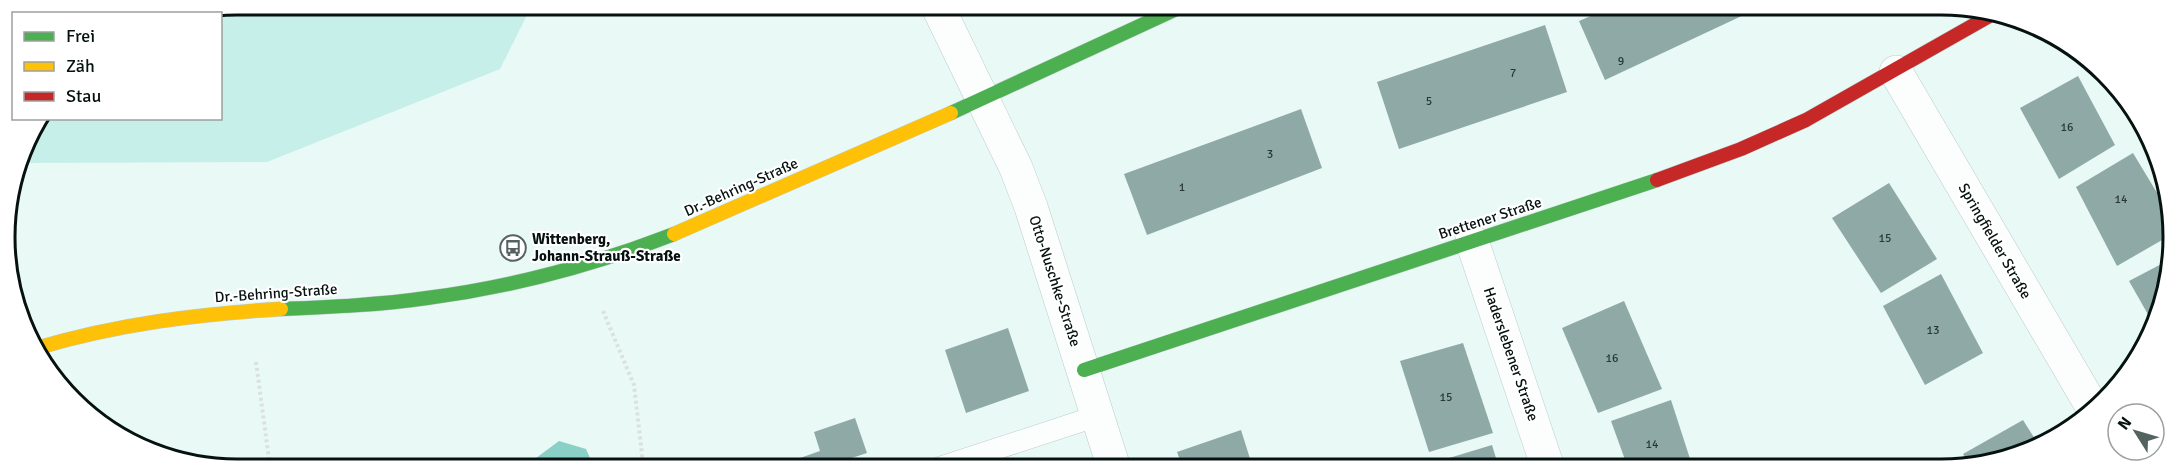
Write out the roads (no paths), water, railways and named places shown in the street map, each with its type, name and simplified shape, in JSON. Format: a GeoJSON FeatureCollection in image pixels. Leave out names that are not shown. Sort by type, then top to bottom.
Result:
{"type":"FeatureCollection","features":[{"type":"Feature","properties":{"kind":"street","name":"Otto-Nuschke-Straße"},"geometry":{"type":"LineString","coordinates":[[942,15],[1016,168],[1031,207],[1111,459]]}},
{"type":"Feature","properties":{"kind":"street","name":"Dr.-Behring-Straße"},"geometry":{"type":"LineString","coordinates":[[44,346],[111,329],[186,316],[389,303],[492,287],[557,272],[642,247],[688,229],[983,99],[1164,15]]}},
{"type":"Feature","properties":{"kind":"street","name":"Brettener Straße"},"geometry":{"type":"LineString","coordinates":[[1084,370],[1681,172],[1741,149],[1806,120],[1896,72],[1984,19]]}},
{"type":"Feature","properties":{"kind":"street","name":"Springfielder Straße"},"geometry":{"type":"LineString","coordinates":[[1896,72],[2089,402]]}},
{"type":"Feature","properties":{"kind":"street","name":"Haderslebener Straße"},"geometry":{"type":"LineString","coordinates":[[1472,242],[1545,459]]}},
{"type":"Feature","properties":{"kind":"lane"},"geometry":{"type":"LineString","coordinates":[[968,459],[1097,416]]}},
{"type":"Feature","properties":{"kind":"place","name":"Wittenberg, Johann-Strauß-Straße"},"geometry":{"type":"Point","coordinates":[513,248]}}]}
